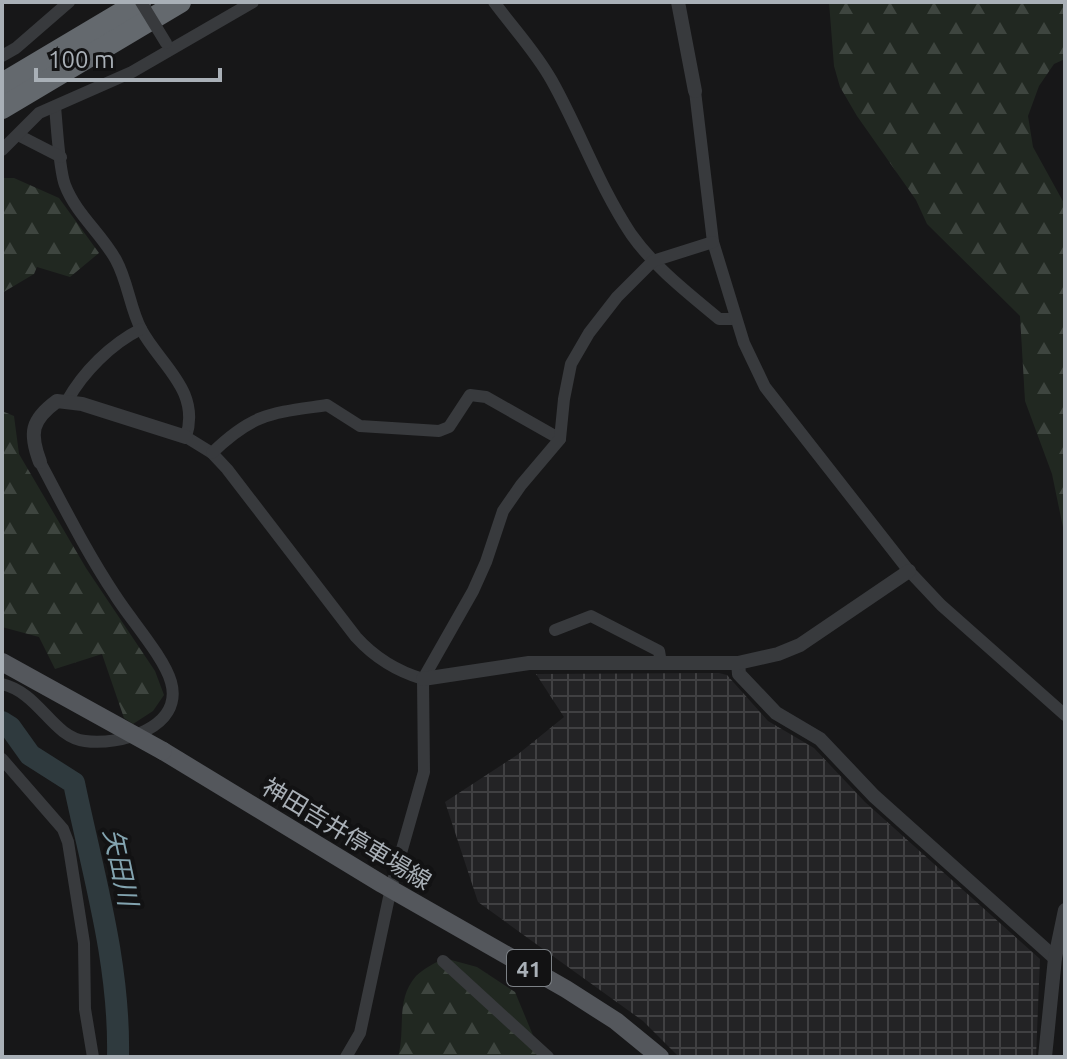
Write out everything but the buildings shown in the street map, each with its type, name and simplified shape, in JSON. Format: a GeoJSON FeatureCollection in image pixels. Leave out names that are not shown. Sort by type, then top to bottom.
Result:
{"type":"FeatureCollection","features":[{"type":"Feature","properties":{"kind":"highway"},"geometry":{"type":"LineString","coordinates":[[2,84],[140,2]]}},
{"type":"Feature","properties":{"kind":"highway"},"geometry":{"type":"LineString","coordinates":[[2,108],[180,2]]}},
{"type":"Feature","properties":{"kind":"main road","name":"神田吉井停車場線"},"geometry":{"type":"LineString","coordinates":[[2,662],[163,751],[566,989],[616,1021],[660,1057]]}},
{"type":"Feature","properties":{"kind":"street"},"geometry":{"type":"LineString","coordinates":[[2,56],[16,48],[69,2]]}},
{"type":"Feature","properties":{"kind":"street"},"geometry":{"type":"LineString","coordinates":[[140,2],[168,46]]}},
{"type":"Feature","properties":{"kind":"street"},"geometry":{"type":"LineString","coordinates":[[2,150],[39,113],[132,72],[168,46],[253,2]]}},
{"type":"Feature","properties":{"kind":"street"},"geometry":{"type":"LineString","coordinates":[[494,2],[544,68],[615,208],[653,261],[719,319],[735,319]]}},
{"type":"Feature","properties":{"kind":"street"},"geometry":{"type":"LineString","coordinates":[[678,2],[695,91],[713,242],[735,319],[765,387],[909,571],[941,605],[1065,715]]}},
{"type":"Feature","properties":{"kind":"street"},"geometry":{"type":"LineString","coordinates":[[55,107],[63,182],[75,207],[117,262],[141,329],[173,371],[187,402],[190,423],[186,437]]}},
{"type":"Feature","properties":{"kind":"street"},"geometry":{"type":"LineString","coordinates":[[18,135],[61,157]]}},
{"type":"Feature","properties":{"kind":"street"},"geometry":{"type":"LineString","coordinates":[[346,1057],[360,1033],[391,888],[424,772],[423,679],[473,591],[503,511],[560,439],[571,364],[589,333],[653,261],[713,242]]}},
{"type":"Feature","properties":{"kind":"street"},"geometry":{"type":"LineString","coordinates":[[67,401],[79,380],[125,337],[141,329]]}},
{"type":"Feature","properties":{"kind":"street"},"geometry":{"type":"LineString","coordinates":[[212,453],[254,419],[327,405],[360,426],[439,431],[449,427],[470,395],[486,397],[560,439]]}},
{"type":"Feature","properties":{"kind":"street"},"geometry":{"type":"LineString","coordinates":[[2,684],[35,701],[54,725],[83,741],[114,742],[141,735],[165,716],[173,696],[166,669],[113,593],[40,462],[33,444],[33,429],[40,413],[57,401],[67,401],[186,437],[212,453],[369,651],[397,670],[423,679],[529,663],[738,663],[778,654],[800,645],[909,571]]}},
{"type":"Feature","properties":{"kind":"street"},"geometry":{"type":"LineString","coordinates":[[555,630],[591,616],[659,651],[661,663]]}},
{"type":"Feature","properties":{"kind":"street"},"geometry":{"type":"LineString","coordinates":[[738,663],[739,674],[776,713],[820,739],[874,796],[1055,958]]}},
{"type":"Feature","properties":{"kind":"street"},"geometry":{"type":"LineString","coordinates":[[2,759],[63,829],[68,842],[84,943],[85,1009],[93,1057]]}},
{"type":"Feature","properties":{"kind":"street"},"geometry":{"type":"LineString","coordinates":[[1045,1057],[1055,958],[1065,910]]}},
{"type":"Feature","properties":{"kind":"street"},"geometry":{"type":"LineString","coordinates":[[443,961],[548,1057]]}},
{"type":"Feature","properties":{"kind":"shaded area"},"geometry":{"type":"Polygon","coordinates":[[[536,674],[727,675],[768,721],[814,748],[865,802],[1040,959],[1036,1057],[679,1057],[643,1021],[478,902],[445,802],[517,755],[564,717],[536,674]]]}},
{"type":"Feature","properties":{"kind":"green space"},"geometry":{"type":"Polygon","coordinates":[[[829,2],[1065,2],[1065,59],[1054,64],[1039,86],[1028,116],[1033,147],[1065,205],[1065,537],[1052,474],[1025,401],[1020,316],[927,224],[916,200],[857,116],[840,87],[834,66],[829,2]]]}},
{"type":"Feature","properties":{"kind":"green space"},"geometry":{"type":"Polygon","coordinates":[[[2,178],[14,178],[59,198],[99,253],[70,277],[37,267],[34,274],[2,293],[2,178]]]}},
{"type":"Feature","properties":{"kind":"green space"},"geometry":{"type":"Polygon","coordinates":[[[2,411],[14,416],[19,454],[86,568],[155,671],[164,695],[153,711],[133,724],[124,718],[102,654],[55,669],[39,637],[2,627],[2,411]]]}},
{"type":"Feature","properties":{"kind":"green space"},"geometry":{"type":"Polygon","coordinates":[[[444,958],[477,967],[515,992],[542,1057],[398,1057],[405,995],[419,973],[444,958]]]}},
{"type":"Feature","properties":{"kind":"waterway","name":"矢田川"},"geometry":{"type":"LineString","coordinates":[[2,722],[10,727],[30,755],[74,783],[110,953],[118,1057]]}}]}
